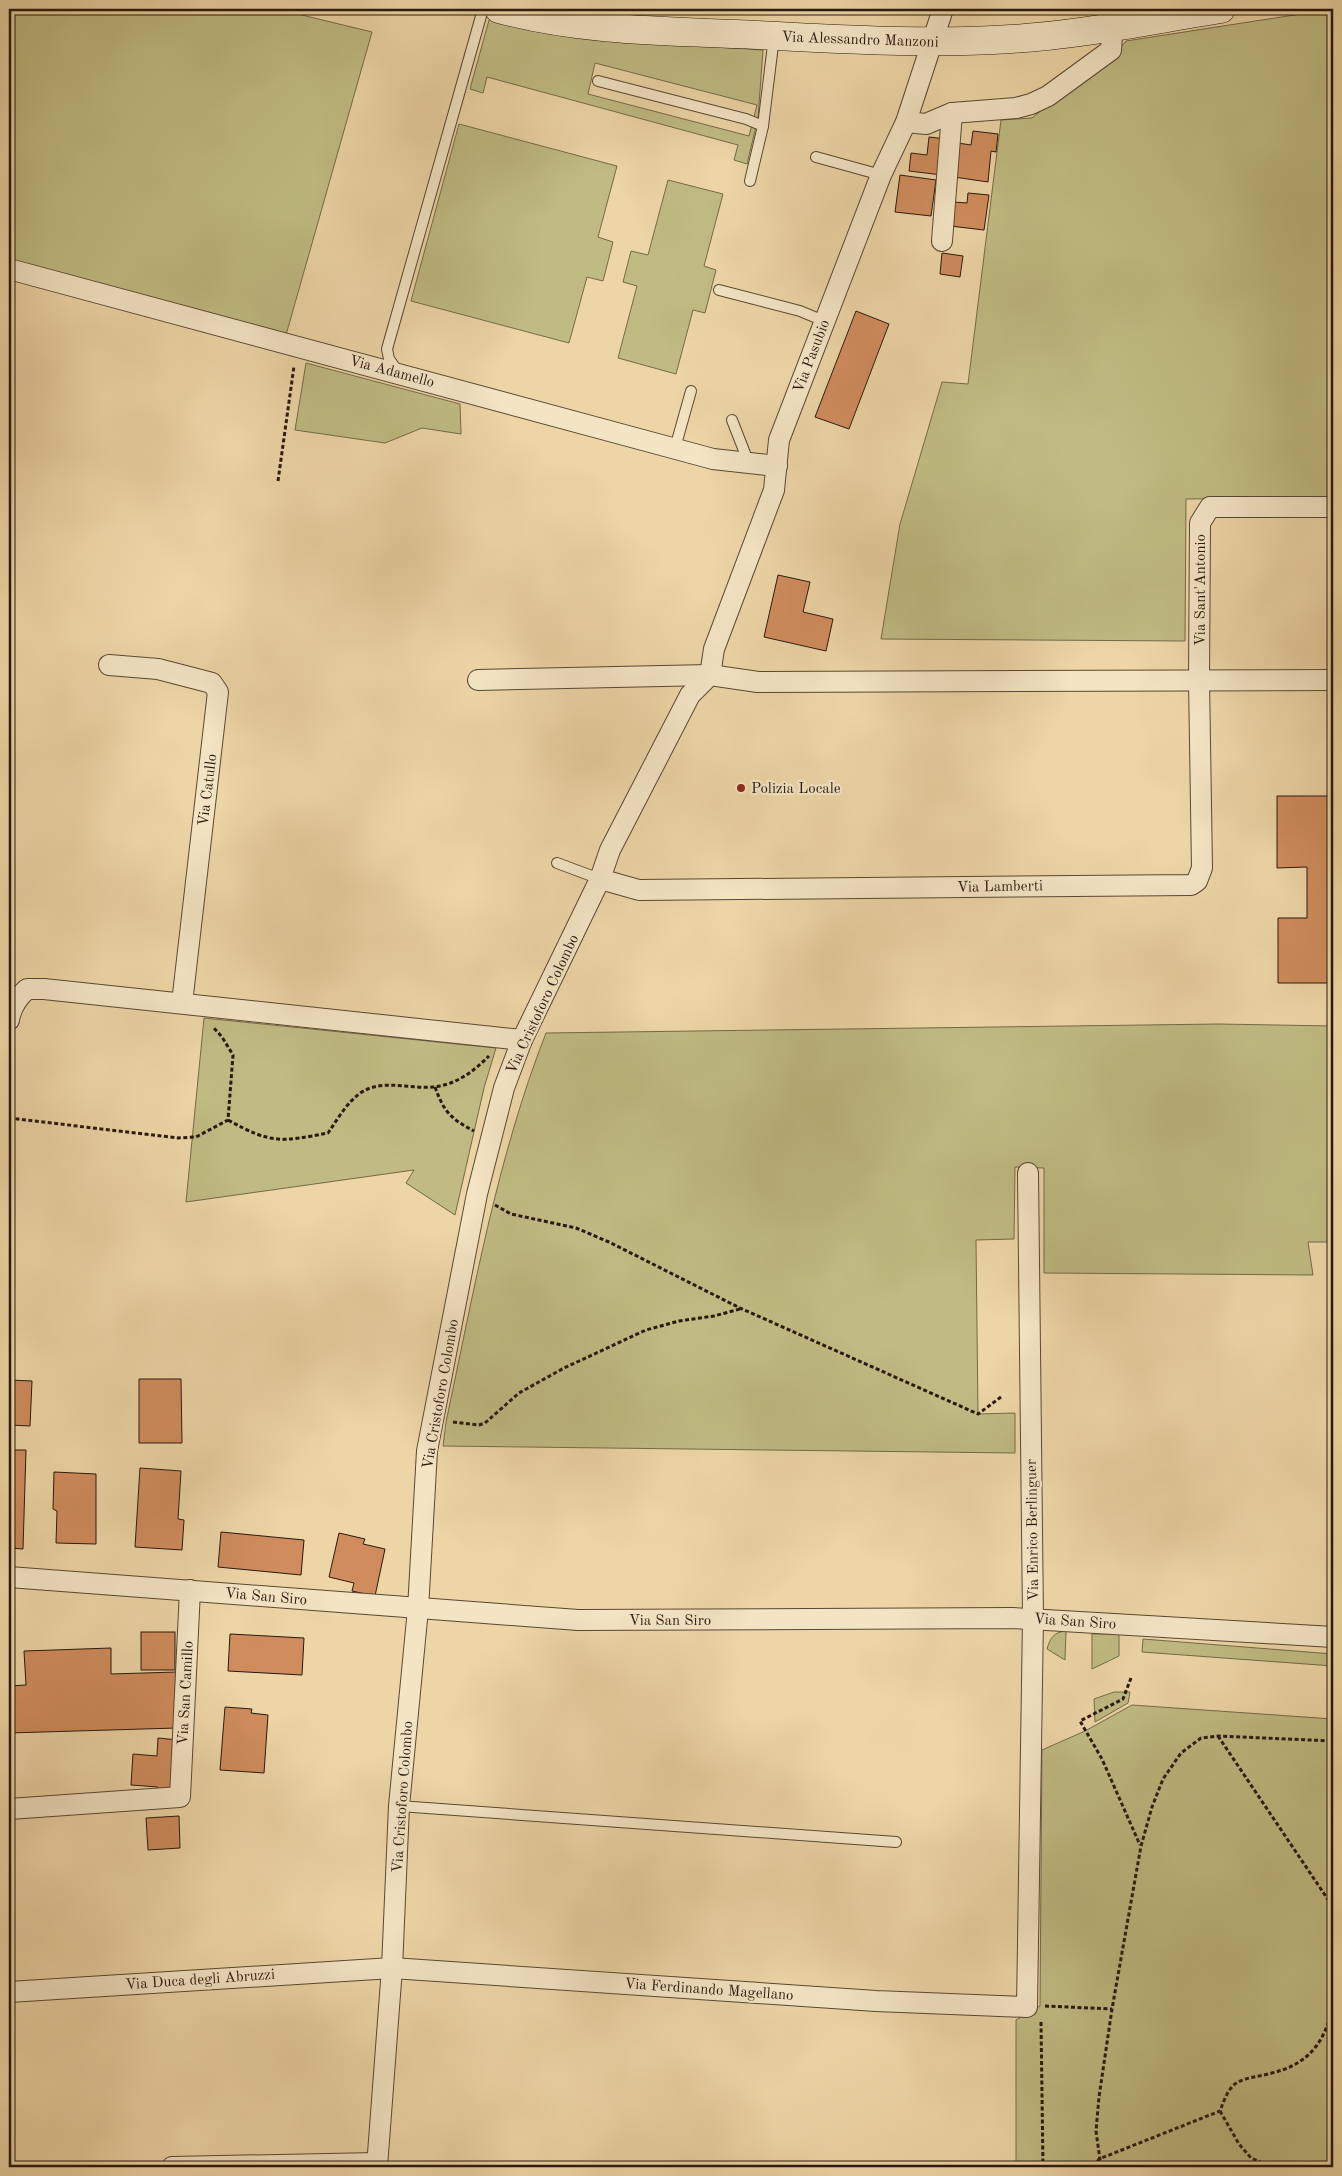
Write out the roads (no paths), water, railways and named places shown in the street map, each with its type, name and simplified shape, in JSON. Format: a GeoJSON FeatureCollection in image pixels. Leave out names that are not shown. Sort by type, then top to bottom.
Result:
{"type":"FeatureCollection","features":[{"type":"Feature","properties":{"kind":"street","name":"Via Alessandro Manzoni"},"geometry":{"type":"LineString","coordinates":[[500,9],[526,16],[619,29],[931,42],[1012,39],[1114,18],[1221,9]]}},
{"type":"Feature","properties":{"kind":"street","name":"Via Pasubio"},"geometry":{"type":"LineString","coordinates":[[710,675],[714,650],[774,490],[779,440],[881,175],[906,122],[926,66],[931,42],[943,9]]}},
{"type":"Feature","properties":{"kind":"street"},"geometry":{"type":"LineString","coordinates":[[906,122],[926,124],[952,113],[1016,108],[1031,104],[1048,96],[1111,50],[1114,18]]}},
{"type":"Feature","properties":{"kind":"street"},"geometry":{"type":"LineString","coordinates":[[942,241],[952,113]]}},
{"type":"Feature","properties":{"kind":"street","name":"Via Adamello"},"geometry":{"type":"LineString","coordinates":[[9,269],[712,459],[748,461],[777,466]]}},
{"type":"Feature","properties":{"kind":"street","name":"Via Sant'Antonio"},"geometry":{"type":"LineString","coordinates":[[1199,680],[1200,523],[1210,507],[1333,507]]}},
{"type":"Feature","properties":{"kind":"street","name":"Via Catullo"},"geometry":{"type":"LineString","coordinates":[[110,665],[158,669],[212,683],[218,692],[190,1004]]}},
{"type":"Feature","properties":{"kind":"street"},"geometry":{"type":"LineString","coordinates":[[478,680],[710,675],[758,682],[1333,680]]}},
{"type":"Feature","properties":{"kind":"street","name":"Via Cristoforo Colombo"},"geometry":{"type":"LineString","coordinates":[[377,2165],[392,1968],[399,1806],[418,1609],[427,1451],[477,1194],[504,1088],[514,1039],[600,879],[610,850],[690,695],[710,675]]}},
{"type":"Feature","properties":{"kind":"street","name":"Via Lamberti"},"geometry":{"type":"LineString","coordinates":[[600,879],[638,890],[1191,885],[1197,881],[1202,868],[1199,680]]}},
{"type":"Feature","properties":{"kind":"street"},"geometry":{"type":"LineString","coordinates":[[9,1020],[10,1012],[17,998],[27,989],[44,989],[514,1039]]}},
{"type":"Feature","properties":{"kind":"street","name":"Via Enrico Berlinguer"},"geometry":{"type":"LineString","coordinates":[[1028,1173],[1033,1618],[1033,2007]]}},
{"type":"Feature","properties":{"kind":"street","name":"Via San Siro"},"geometry":{"type":"LineString","coordinates":[[9,1577],[578,1620],[1033,1618],[1333,1637]]}},
{"type":"Feature","properties":{"kind":"street","name":"Via San Camillo"},"geometry":{"type":"LineString","coordinates":[[9,1809],[180,1797],[190,1590]]}},
{"type":"Feature","properties":{"kind":"street","name":"Via Ferdinando Magellano"},"geometry":{"type":"LineString","coordinates":[[392,1968],[876,2001],[1033,2007]]}},
{"type":"Feature","properties":{"kind":"street","name":"Via Duca degli Abruzzi"},"geometry":{"type":"LineString","coordinates":[[9,1992],[392,1968]]}},
{"type":"Feature","properties":{"kind":"street"},"geometry":{"type":"LineString","coordinates":[[172,2167],[377,2165]]}},
{"type":"Feature","properties":{"kind":"lane"},"geometry":{"type":"LineString","coordinates":[[399,373],[389,359],[387,349],[483,9]]}},
{"type":"Feature","properties":{"kind":"lane"},"geometry":{"type":"LineString","coordinates":[[750,181],[764,126],[774,36]]}},
{"type":"Feature","properties":{"kind":"lane"},"geometry":{"type":"LineString","coordinates":[[598,80],[746,119],[764,126]]}},
{"type":"Feature","properties":{"kind":"lane"},"geometry":{"type":"LineString","coordinates":[[816,156],[881,175]]}},
{"type":"Feature","properties":{"kind":"lane"},"geometry":{"type":"LineString","coordinates":[[719,290],[800,311],[824,321]]}},
{"type":"Feature","properties":{"kind":"lane"},"geometry":{"type":"LineString","coordinates":[[675,448],[691,391]]}},
{"type":"Feature","properties":{"kind":"lane"},"geometry":{"type":"LineString","coordinates":[[732,420],[748,461]]}},
{"type":"Feature","properties":{"kind":"lane"},"geometry":{"type":"LineString","coordinates":[[557,862],[600,879]]}},
{"type":"Feature","properties":{"kind":"lane"},"geometry":{"type":"LineString","coordinates":[[399,1806],[896,1842]]}},
{"type":"Feature","properties":{"kind":"place","name":"Polizia Locale"},"geometry":{"type":"Point","coordinates":[741,788]}}]}
